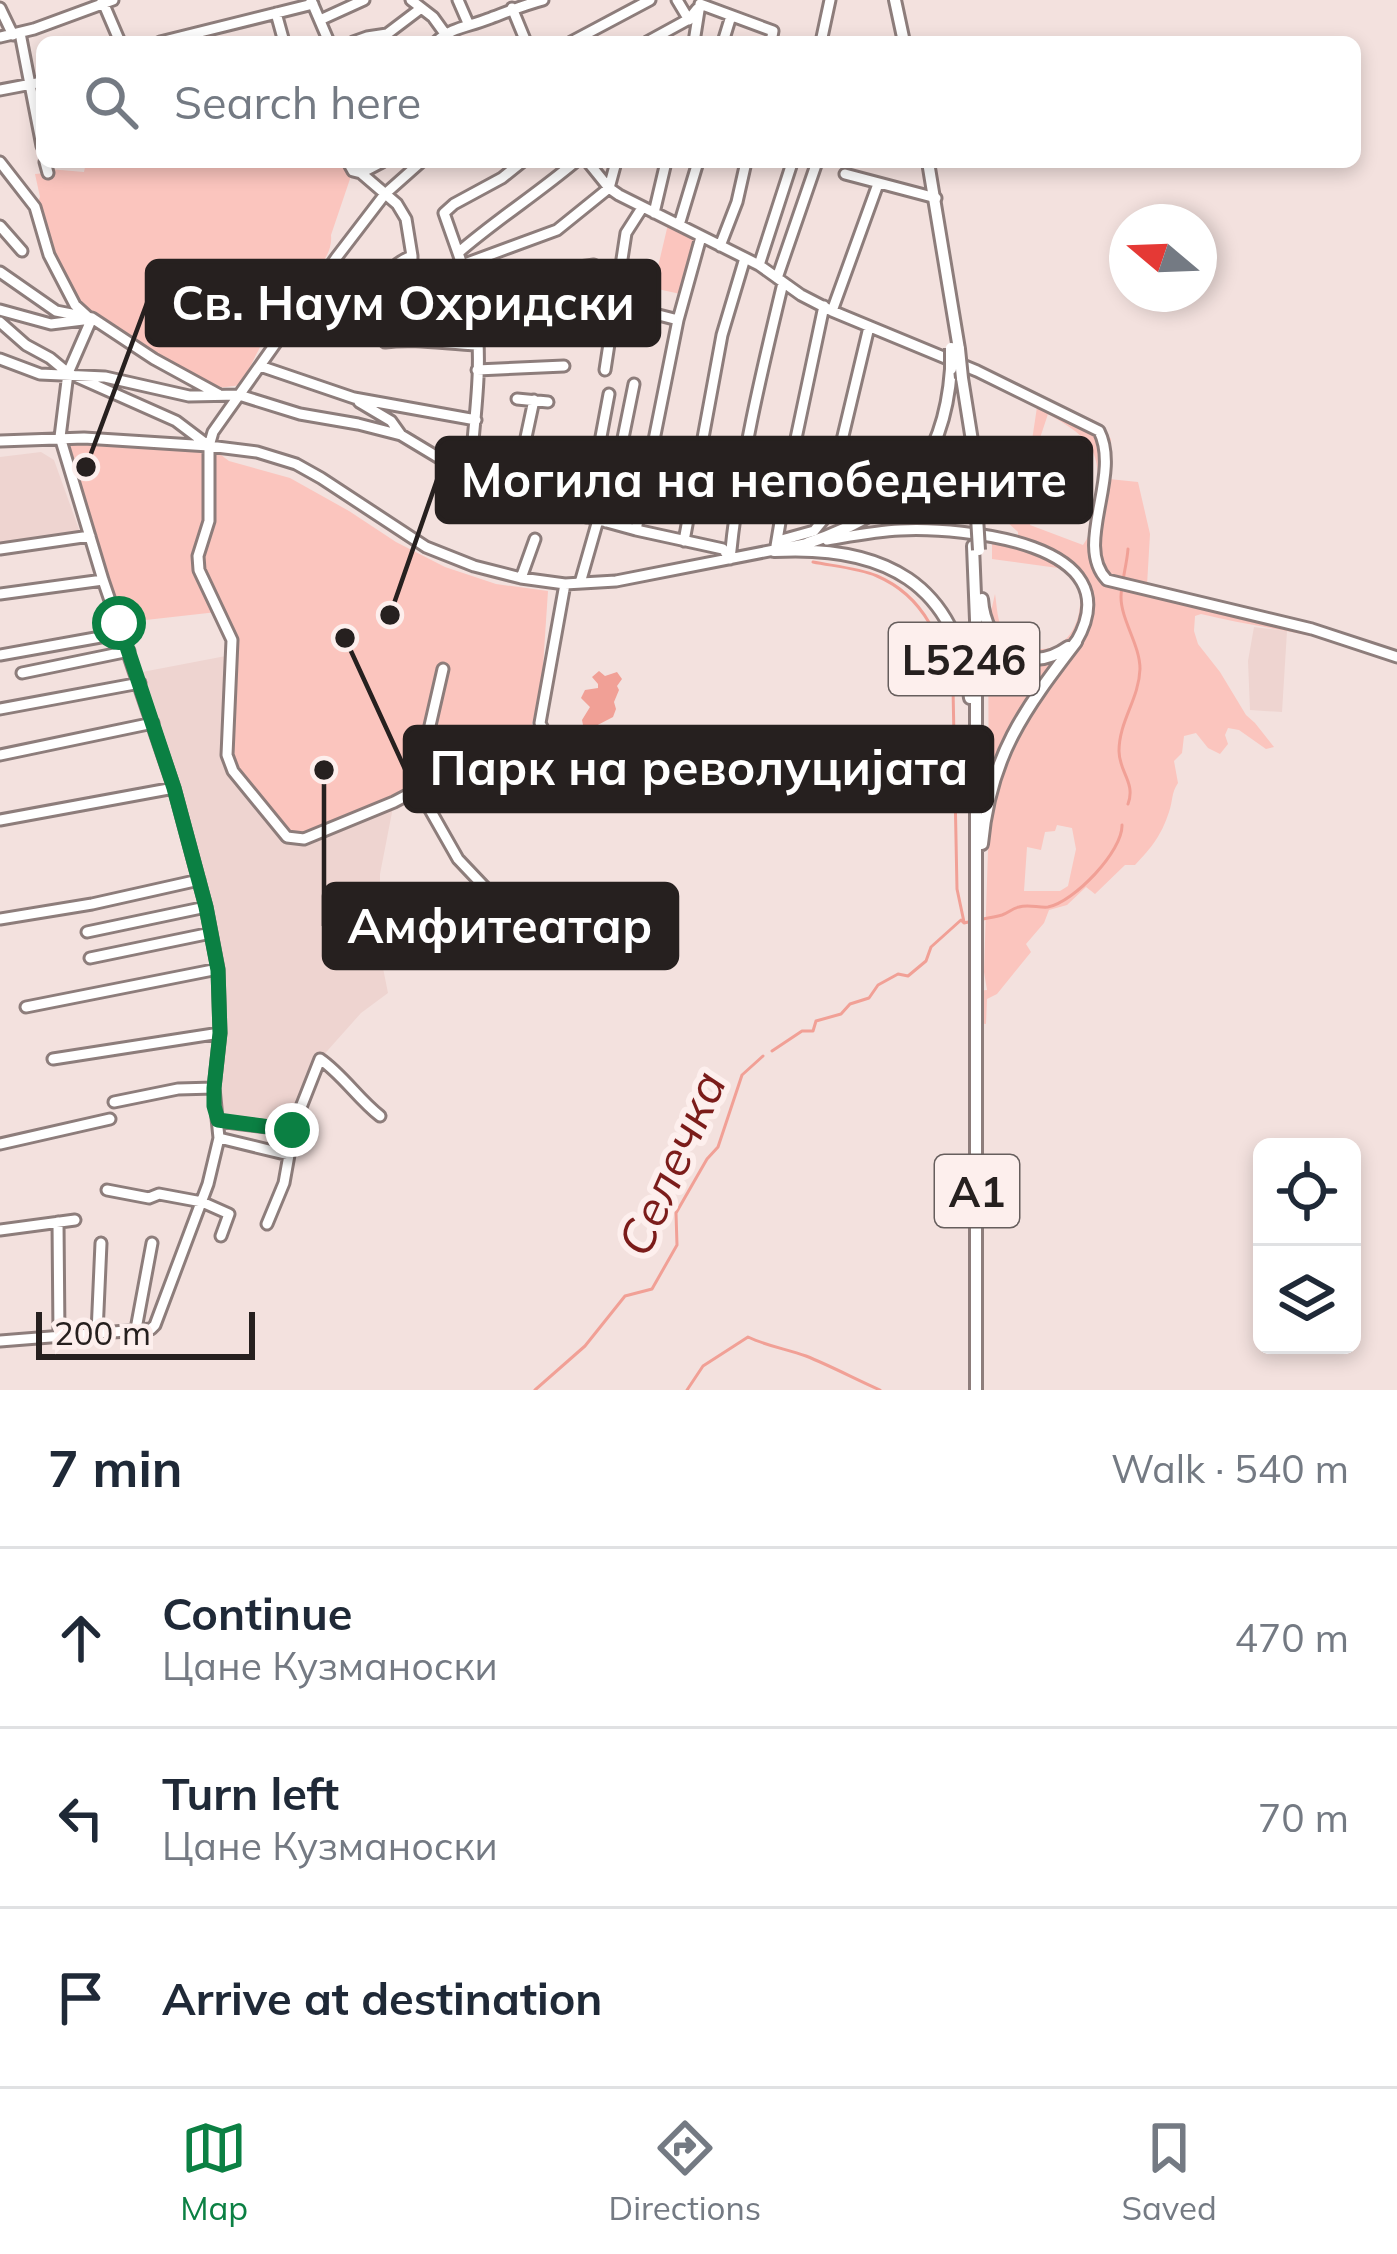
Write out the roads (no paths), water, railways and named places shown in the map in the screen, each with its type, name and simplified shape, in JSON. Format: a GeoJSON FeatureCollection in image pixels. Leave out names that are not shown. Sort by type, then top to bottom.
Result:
{"type":"FeatureCollection","features":[{"type":"Feature","properties":{"kind":"main road"},"geometry":{"type":"LineString","coordinates":[[895,0],[903,36]]}},
{"type":"Feature","properties":{"kind":"main road"},"geometry":{"type":"LineString","coordinates":[[929,168],[951,351],[962,379],[973,447],[978,897]]}},
{"type":"Feature","properties":{"kind":"main road","name":"L5246"},"geometry":{"type":"LineString","coordinates":[[808,543],[848,530],[903,491],[938,438],[946,410],[951,351]]}},
{"type":"Feature","properties":{"kind":"main road","name":"L5246"},"geometry":{"type":"LineString","coordinates":[[776,546],[879,562],[911,581],[952,628],[963,655],[970,701],[970,830],[978,897]]}},
{"type":"Feature","properties":{"kind":"main road","name":"L5246"},"geometry":{"type":"LineString","coordinates":[[976,548],[983,610],[1003,648],[1030,659],[1048,658],[1076,642]]}},
{"type":"Feature","properties":{"kind":"main road","name":"L5246"},"geometry":{"type":"LineString","coordinates":[[977,992],[978,897],[987,806],[1002,754],[1028,706],[1076,642]]}},
{"type":"Feature","properties":{"kind":"main road","name":"A1"},"geometry":{"type":"LineString","coordinates":[[976,1390],[977,992]]}},
{"type":"Feature","properties":{"kind":"street"},"geometry":{"type":"LineString","coordinates":[[267,0],[279,36]]}},
{"type":"Feature","properties":{"kind":"street"},"geometry":{"type":"LineString","coordinates":[[320,20],[364,0]]}},
{"type":"Feature","properties":{"kind":"street"},"geometry":{"type":"LineString","coordinates":[[411,0],[433,17],[442,36]]}},
{"type":"Feature","properties":{"kind":"street"},"geometry":{"type":"LineString","coordinates":[[458,0],[468,23]]}},
{"type":"Feature","properties":{"kind":"street"},"geometry":{"type":"LineString","coordinates":[[448,36],[468,23],[543,0]]}},
{"type":"Feature","properties":{"kind":"street"},"geometry":{"type":"LineString","coordinates":[[582,36],[650,0]]}},
{"type":"Feature","properties":{"kind":"street"},"geometry":{"type":"LineString","coordinates":[[676,0],[693,24]]}},
{"type":"Feature","properties":{"kind":"street"},"geometry":{"type":"LineString","coordinates":[[822,36],[830,0]]}},
{"type":"Feature","properties":{"kind":"street"},"geometry":{"type":"LineString","coordinates":[[0,37],[106,2],[118,36]]}},
{"type":"Feature","properties":{"kind":"street"},"geometry":{"type":"LineString","coordinates":[[184,36],[312,2],[327,36]]}},
{"type":"Feature","properties":{"kind":"street"},"geometry":{"type":"LineString","coordinates":[[694,36],[702,2],[773,31],[772,36]]}},
{"type":"Feature","properties":{"kind":"street"},"geometry":{"type":"LineString","coordinates":[[0,8],[24,55],[36,117]]}},
{"type":"Feature","properties":{"kind":"street"},"geometry":{"type":"LineString","coordinates":[[512,8],[524,36]]}},
{"type":"Feature","properties":{"kind":"street"},"geometry":{"type":"LineString","coordinates":[[374,36],[387,34],[420,9]]}},
{"type":"Feature","properties":{"kind":"street"},"geometry":{"type":"LineString","coordinates":[[725,36],[730,16]]}},
{"type":"Feature","properties":{"kind":"street"},"geometry":{"type":"LineString","coordinates":[[662,36],[693,24]]}},
{"type":"Feature","properties":{"kind":"street"},"geometry":{"type":"LineString","coordinates":[[24,55],[36,55]]}},
{"type":"Feature","properties":{"kind":"street"},"geometry":{"type":"LineString","coordinates":[[0,89],[36,83]]}},
{"type":"Feature","properties":{"kind":"street"},"geometry":{"type":"LineString","coordinates":[[0,162],[35,207],[49,255],[81,314],[218,394]]}},
{"type":"Feature","properties":{"kind":"street"},"geometry":{"type":"LineString","coordinates":[[351,168],[398,204],[406,219],[412,256],[411,339]]}},
{"type":"Feature","properties":{"kind":"street"},"geometry":{"type":"LineString","coordinates":[[361,173],[371,168]]}},
{"type":"Feature","properties":{"kind":"street"},"geometry":{"type":"LineString","coordinates":[[415,168],[385,194],[312,289],[213,432],[209,521],[198,556],[199,570],[232,640],[227,755],[233,771],[287,837],[304,839],[415,790],[443,669]]}},
{"type":"Feature","properties":{"kind":"street"},"geometry":{"type":"LineString","coordinates":[[470,478],[476,420],[476,323],[469,282],[444,213],[514,168]]}},
{"type":"Feature","properties":{"kind":"street"},"geometry":{"type":"LineString","coordinates":[[458,253],[568,168]]}},
{"type":"Feature","properties":{"kind":"street"},"geometry":{"type":"LineString","coordinates":[[593,168],[609,188],[642,208],[759,265],[828,308],[869,327],[951,351],[1100,431],[1108,453],[1094,555],[1107,580],[1312,629],[1397,657]]}},
{"type":"Feature","properties":{"kind":"street"},"geometry":{"type":"LineString","coordinates":[[463,265],[557,230],[609,188],[614,168]]}},
{"type":"Feature","properties":{"kind":"street"},"geometry":{"type":"LineString","coordinates":[[654,213],[665,168]]}},
{"type":"Feature","properties":{"kind":"street"},"geometry":{"type":"LineString","coordinates":[[679,225],[696,168]]}},
{"type":"Feature","properties":{"kind":"street"},"geometry":{"type":"LineString","coordinates":[[721,246],[745,168]]}},
{"type":"Feature","properties":{"kind":"street"},"geometry":{"type":"LineString","coordinates":[[759,265],[791,168]]}},
{"type":"Feature","properties":{"kind":"street"},"geometry":{"type":"LineString","coordinates":[[730,559],[734,516],[780,281],[815,168]]}},
{"type":"Feature","properties":{"kind":"street"},"geometry":{"type":"LineString","coordinates":[[845,174],[936,198]]}},
{"type":"Feature","properties":{"kind":"street"},"geometry":{"type":"LineString","coordinates":[[776,546],[828,308],[878,184]]}},
{"type":"Feature","properties":{"kind":"street"},"geometry":{"type":"LineString","coordinates":[[605,370],[626,233],[642,208]]}},
{"type":"Feature","properties":{"kind":"street"},"geometry":{"type":"LineString","coordinates":[[0,226],[22,251]]}},
{"type":"Feature","properties":{"kind":"street"},"geometry":{"type":"LineString","coordinates":[[636,530],[678,320],[700,237]]}},
{"type":"Feature","properties":{"kind":"street"},"geometry":{"type":"LineString","coordinates":[[378,288],[389,271],[412,256]]}},
{"type":"Feature","properties":{"kind":"street"},"geometry":{"type":"LineString","coordinates":[[696,566],[690,542],[722,335],[745,258]]}},
{"type":"Feature","properties":{"kind":"street"},"geometry":{"type":"LineString","coordinates":[[412,269],[447,285],[594,265]]}},
{"type":"Feature","properties":{"kind":"street"},"geometry":{"type":"LineString","coordinates":[[0,272],[56,310],[92,318]]}},
{"type":"Feature","properties":{"kind":"street"},"geometry":{"type":"LineString","coordinates":[[0,310],[51,324],[92,318]]}},
{"type":"Feature","properties":{"kind":"street"},"geometry":{"type":"LineString","coordinates":[[647,312],[678,320]]}},
{"type":"Feature","properties":{"kind":"street"},"geometry":{"type":"LineString","coordinates":[[0,1331],[1,1341],[151,1329],[202,1202],[218,1138],[214,1088],[220,1033],[218,970],[206,907],[154,723],[60,437],[68,373],[92,318]]}},
{"type":"Feature","properties":{"kind":"street"},"geometry":{"type":"LineString","coordinates":[[476,323],[614,320]]}},
{"type":"Feature","properties":{"kind":"street"},"geometry":{"type":"LineString","coordinates":[[0,322],[68,373],[176,421],[209,446]]}},
{"type":"Feature","properties":{"kind":"street"},"geometry":{"type":"LineString","coordinates":[[776,546],[814,531],[823,520],[869,327]]}},
{"type":"Feature","properties":{"kind":"street"},"geometry":{"type":"LineString","coordinates":[[385,342],[411,339],[478,345]]}},
{"type":"Feature","properties":{"kind":"street"},"geometry":{"type":"LineString","coordinates":[[17,364],[26,346]]}},
{"type":"Feature","properties":{"kind":"street"},"geometry":{"type":"LineString","coordinates":[[0,359],[40,374],[105,377],[189,396],[239,395],[300,414],[401,435],[494,491],[723,549],[730,559]]}},
{"type":"Feature","properties":{"kind":"street"},"geometry":{"type":"LineString","coordinates":[[260,366],[354,398],[476,420]]}},
{"type":"Feature","properties":{"kind":"street"},"geometry":{"type":"LineString","coordinates":[[477,370],[564,366]]}},
{"type":"Feature","properties":{"kind":"street"},"geometry":{"type":"LineString","coordinates":[[580,583],[634,384]]}},
{"type":"Feature","properties":{"kind":"street"},"geometry":{"type":"LineString","coordinates":[[597,520],[609,394]]}},
{"type":"Feature","properties":{"kind":"street"},"geometry":{"type":"LineString","coordinates":[[354,398],[391,421],[401,435]]}},
{"type":"Feature","properties":{"kind":"street"},"geometry":{"type":"LineString","coordinates":[[517,399],[548,402]]}},
{"type":"Feature","properties":{"kind":"street"},"geometry":{"type":"LineString","coordinates":[[513,498],[534,400]]}},
{"type":"Feature","properties":{"kind":"street","name":"L5246"},"geometry":{"type":"LineString","coordinates":[[0,441],[60,437],[257,452],[296,464],[426,547],[474,566],[565,584],[616,581],[776,546],[899,530],[935,530],[1018,542],[1072,567],[1083,582],[1088,612],[1076,642]]}},
{"type":"Feature","properties":{"kind":"street"},"geometry":{"type":"LineString","coordinates":[[0,549],[90,536]]}},
{"type":"Feature","properties":{"kind":"street"},"geometry":{"type":"LineString","coordinates":[[521,578],[536,539]]}},
{"type":"Feature","properties":{"kind":"street"},"geometry":{"type":"LineString","coordinates":[[0,594],[104,580]]}},
{"type":"Feature","properties":{"kind":"street"},"geometry":{"type":"LineString","coordinates":[[548,739],[540,723],[565,584]]}},
{"type":"Feature","properties":{"kind":"street"},"geometry":{"type":"LineString","coordinates":[[0,655],[123,633]]}},
{"type":"Feature","properties":{"kind":"street"},"geometry":{"type":"LineString","coordinates":[[22,673],[129,651]]}},
{"type":"Feature","properties":{"kind":"street"},"geometry":{"type":"LineString","coordinates":[[0,709],[140,683]]}},
{"type":"Feature","properties":{"kind":"street"},"geometry":{"type":"LineString","coordinates":[[0,755],[154,723]]}},
{"type":"Feature","properties":{"kind":"street"},"geometry":{"type":"LineString","coordinates":[[0,820],[174,788]]}},
{"type":"Feature","properties":{"kind":"street"},"geometry":{"type":"LineString","coordinates":[[415,790],[458,859],[494,897]]}},
{"type":"Feature","properties":{"kind":"street"},"geometry":{"type":"LineString","coordinates":[[0,919],[199,880]]}},
{"type":"Feature","properties":{"kind":"street"},"geometry":{"type":"LineString","coordinates":[[87,932],[206,907]]}},
{"type":"Feature","properties":{"kind":"street"},"geometry":{"type":"LineString","coordinates":[[90,958],[211,933]]}},
{"type":"Feature","properties":{"kind":"street"},"geometry":{"type":"LineString","coordinates":[[26,1007],[218,970]]}},
{"type":"Feature","properties":{"kind":"street"},"geometry":{"type":"LineString","coordinates":[[53,1059],[220,1033]]}},
{"type":"Feature","properties":{"kind":"street"},"geometry":{"type":"LineString","coordinates":[[218,1120],[292,1130],[320,1059],[380,1116]]}},
{"type":"Feature","properties":{"kind":"street"},"geometry":{"type":"LineString","coordinates":[[113,1102],[178,1089],[214,1088]]}},
{"type":"Feature","properties":{"kind":"street"},"geometry":{"type":"LineString","coordinates":[[0,1144],[110,1119]]}},
{"type":"Feature","properties":{"kind":"street"},"geometry":{"type":"LineString","coordinates":[[218,1138],[290,1155],[267,1224]]}},
{"type":"Feature","properties":{"kind":"street"},"geometry":{"type":"LineString","coordinates":[[107,1190],[202,1202],[229,1214],[221,1237]]}},
{"type":"Feature","properties":{"kind":"street"},"geometry":{"type":"LineString","coordinates":[[0,1230],[75,1220]]}},
{"type":"Feature","properties":{"kind":"street"},"geometry":{"type":"LineString","coordinates":[[58,1222],[59,1335]]}},
{"type":"Feature","properties":{"kind":"street"},"geometry":{"type":"LineString","coordinates":[[97,1333],[101,1243]]}},
{"type":"Feature","properties":{"kind":"street"},"geometry":{"type":"LineString","coordinates":[[136,1329],[152,1243]]}},
{"type":"Feature","properties":{"kind":"waterway","name":"Селечка"},"geometry":{"type":"LineString","coordinates":[[1128,549],[1122,606],[1140,669],[1120,740],[1130,790],[1128,804]]}},
{"type":"Feature","properties":{"kind":"waterway"},"geometry":{"type":"LineString","coordinates":[[813,562],[862,571],[894,585],[919,608],[937,637],[953,688],[957,889],[964,922]]}},
{"type":"Feature","properties":{"kind":"waterway","name":"Селечка"},"geometry":{"type":"LineString","coordinates":[[772,1051],[802,1031],[813,1031],[816,1021],[869,998],[878,985],[898,974],[908,976],[961,920],[997,916],[1022,906],[1048,907],[1071,896],[1106,861],[1122,825]]}},
{"type":"Feature","properties":{"kind":"waterway","name":"Селечка"},"geometry":{"type":"LineString","coordinates":[[535,1390],[585,1346],[625,1296],[652,1289],[677,1245],[676,1213],[718,1147],[742,1075],[763,1056]]}},
{"type":"Feature","properties":{"kind":"waterway"},"geometry":{"type":"LineString","coordinates":[[687,1390],[703,1366],[748,1337],[806,1356],[880,1390]]}},
{"type":"Feature","properties":{"kind":"place","name":"Св. Наум Охридски"},"geometry":{"type":"Point","coordinates":[86,467]}},
{"type":"Feature","properties":{"kind":"place","name":"Могила на непобедените"},"geometry":{"type":"Point","coordinates":[390,615]}},
{"type":"Feature","properties":{"kind":"place","name":"Парк на револуцијата"},"geometry":{"type":"Point","coordinates":[345,638]}},
{"type":"Feature","properties":{"kind":"place","name":"Амфитеатар"},"geometry":{"type":"Point","coordinates":[324,770]}}]}
